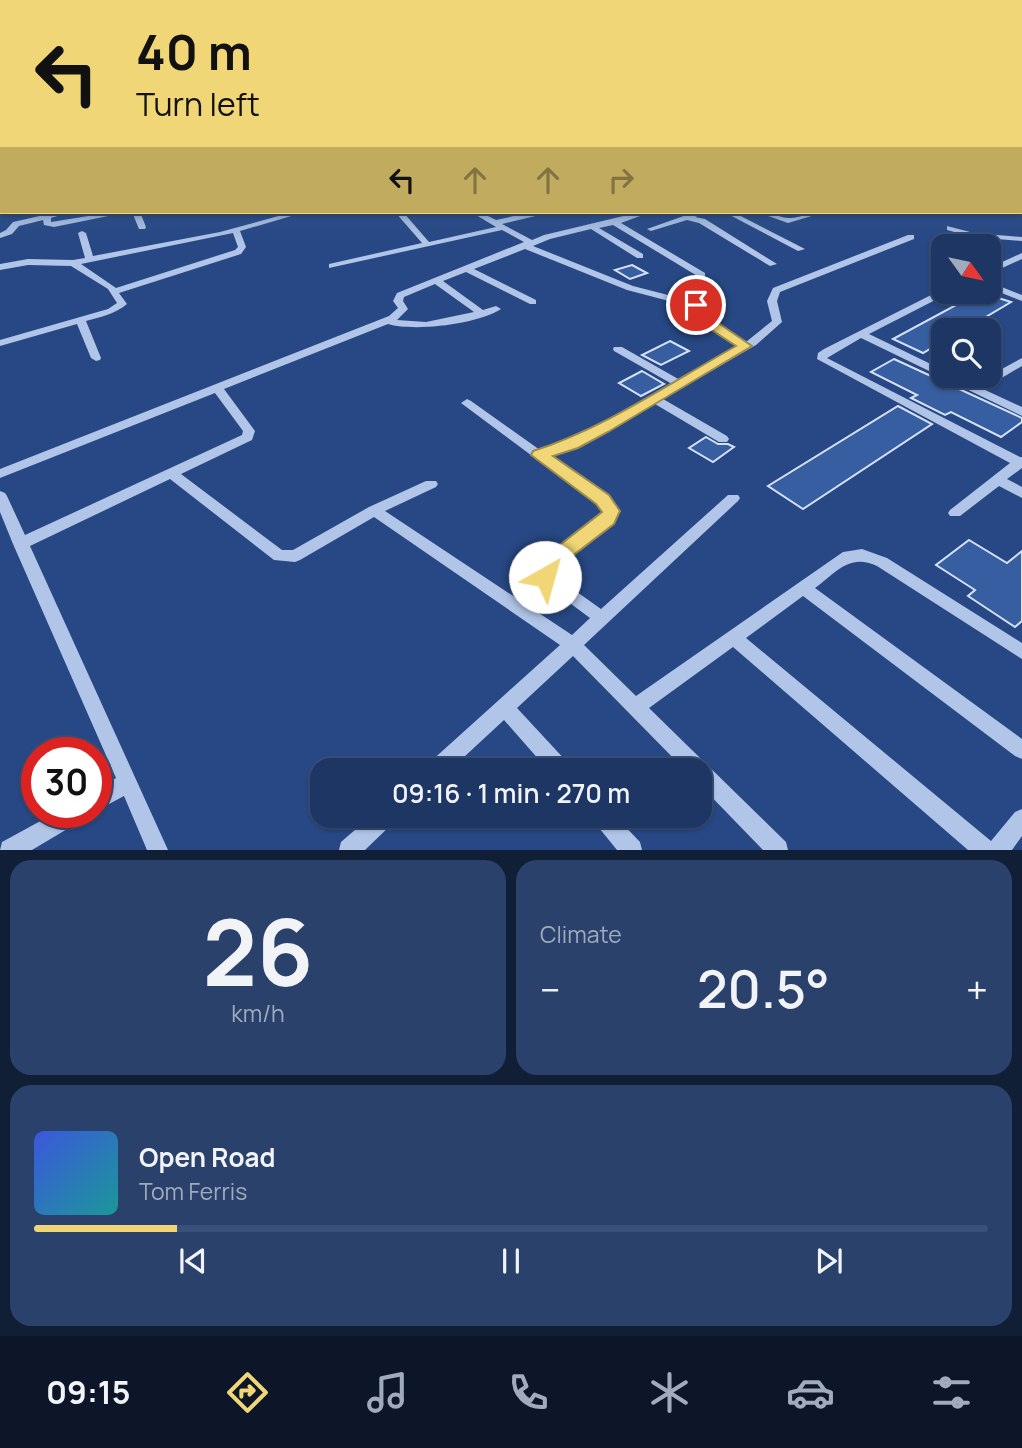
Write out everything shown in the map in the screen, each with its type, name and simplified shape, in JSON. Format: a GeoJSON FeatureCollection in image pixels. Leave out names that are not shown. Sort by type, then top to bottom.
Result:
{"type":"FeatureCollection","features":[{"type":"Feature","properties":{"kind":"street"},"geometry":{"type":"LineString","coordinates":[[0,236],[9,232],[16,224],[58,214]]}},
{"type":"Feature","properties":{"kind":"street"},"geometry":{"type":"LineString","coordinates":[[47,217],[47,223],[54,225],[113,214]]}},
{"type":"Feature","properties":{"kind":"street"},"geometry":{"type":"LineString","coordinates":[[137,214],[142,227]]}},
{"type":"Feature","properties":{"kind":"street"},"geometry":{"type":"LineString","coordinates":[[261,214],[268,222]]}},
{"type":"Feature","properties":{"kind":"street"},"geometry":{"type":"LineString","coordinates":[[0,267],[27,262],[73,263],[90,260],[236,230],[294,214]]}},
{"type":"Feature","properties":{"kind":"street"},"geometry":{"type":"LineString","coordinates":[[401,214],[427,244]]}},
{"type":"Feature","properties":{"kind":"street"},"geometry":{"type":"LineString","coordinates":[[479,214],[527,244],[630,288],[696,305],[702,318],[745,346]]}},
{"type":"Feature","properties":{"kind":"street"},"geometry":{"type":"LineString","coordinates":[[332,266],[427,244],[534,214]]}},
{"type":"Feature","properties":{"kind":"street"},"geometry":{"type":"LineString","coordinates":[[0,474],[387,320],[403,309],[397,298],[401,295],[467,268],[527,244],[640,214]]}},
{"type":"Feature","properties":{"kind":"street"},"geometry":{"type":"LineString","coordinates":[[651,229],[695,214]]}},
{"type":"Feature","properties":{"kind":"street"},"geometry":{"type":"LineString","coordinates":[[732,214],[801,249]]}},
{"type":"Feature","properties":{"kind":"street"},"geometry":{"type":"LineString","coordinates":[[766,214],[784,221],[811,214]]}},
{"type":"Feature","properties":{"kind":"street"},"geometry":{"type":"LineString","coordinates":[[796,214],[803,217]]}},
{"type":"Feature","properties":{"kind":"street"},"geometry":{"type":"LineString","coordinates":[[685,217],[702,221],[773,264]]}},
{"type":"Feature","properties":{"kind":"street"},"geometry":{"type":"LineString","coordinates":[[614,222],[702,275]]}},
{"type":"Feature","properties":{"kind":"street"},"geometry":{"type":"LineString","coordinates":[[591,226],[640,256]]}},
{"type":"Feature","properties":{"kind":"street"},"geometry":{"type":"LineString","coordinates":[[950,228],[973,235],[1022,239]]}},
{"type":"Feature","properties":{"kind":"street"},"geometry":{"type":"LineString","coordinates":[[115,291],[238,252],[242,247],[236,230]]}},
{"type":"Feature","properties":{"kind":"street"},"geometry":{"type":"LineString","coordinates":[[82,233],[90,260]]}},
{"type":"Feature","properties":{"kind":"street"},"geometry":{"type":"LineString","coordinates":[[539,455],[572,444],[745,346],[777,322],[772,301],[776,290],[911,237]]}},
{"type":"Feature","properties":{"kind":"street"},"geometry":{"type":"LineString","coordinates":[[1001,266],[1022,256]]}},
{"type":"Feature","properties":{"kind":"street"},"geometry":{"type":"LineString","coordinates":[[0,344],[118,308],[122,304],[115,291],[73,263]]}},
{"type":"Feature","properties":{"kind":"street"},"geometry":{"type":"LineString","coordinates":[[467,268],[533,302]]}},
{"type":"Feature","properties":{"kind":"street"},"geometry":{"type":"LineString","coordinates":[[436,281],[481,313]]}},
{"type":"Feature","properties":{"kind":"street"},"geometry":{"type":"LineString","coordinates":[[1001,290],[1022,298]]}},
{"type":"Feature","properties":{"kind":"street"},"geometry":{"type":"LineString","coordinates":[[931,299],[828,351],[822,359],[1021,462],[955,513]]}},
{"type":"Feature","properties":{"kind":"street"},"geometry":{"type":"LineString","coordinates":[[387,320],[402,326],[416,327],[496,309]]}},
{"type":"Feature","properties":{"kind":"street"},"geometry":{"type":"LineString","coordinates":[[80,319],[96,358]]}},
{"type":"Feature","properties":{"kind":"street"},"geometry":{"type":"LineString","coordinates":[[861,334],[931,368]]}},
{"type":"Feature","properties":{"kind":"street"},"geometry":{"type":"LineString","coordinates":[[618,349],[680,384]]}},
{"type":"Feature","properties":{"kind":"street"},"geometry":{"type":"LineString","coordinates":[[974,389],[1022,361]]}},
{"type":"Feature","properties":{"kind":"street"},"geometry":{"type":"LineString","coordinates":[[11,536],[173,474],[248,437],[249,431],[217,388]]}},
{"type":"Feature","properties":{"kind":"street"},"geometry":{"type":"LineString","coordinates":[[974,389],[1022,412]]}},
{"type":"Feature","properties":{"kind":"street"},"geometry":{"type":"LineString","coordinates":[[654,399],[723,439]]}},
{"type":"Feature","properties":{"kind":"street"},"geometry":{"type":"LineString","coordinates":[[467,403],[602,500],[611,511],[607,519],[550,563],[545,571],[545,577],[552,585],[602,618]]}},
{"type":"Feature","properties":{"kind":"street"},"geometry":{"type":"LineString","coordinates":[[173,474],[279,556],[287,558],[295,556],[374,510],[431,484]]}},
{"type":"Feature","properties":{"kind":"street"},"geometry":{"type":"LineString","coordinates":[[998,480],[1022,493]]}},
{"type":"Feature","properties":{"kind":"street"},"geometry":{"type":"LineString","coordinates":[[0,496],[11,536],[129,782],[158,849]]}},
{"type":"Feature","properties":{"kind":"street"},"geometry":{"type":"LineString","coordinates":[[449,758],[733,498]]}},
{"type":"Feature","properties":{"kind":"street"},"geometry":{"type":"LineString","coordinates":[[374,510],[573,645],[686,758]]}},
{"type":"Feature","properties":{"kind":"street"},"geometry":{"type":"LineString","coordinates":[[635,707],[848,556],[869,556],[1022,652]]}},
{"type":"Feature","properties":{"kind":"street"},"geometry":{"type":"LineString","coordinates":[[804,588],[1022,750]]}},
{"type":"Feature","properties":{"kind":"street"},"geometry":{"type":"LineString","coordinates":[[734,638],[985,849]]}},
{"type":"Feature","properties":{"kind":"street"},"geometry":{"type":"LineString","coordinates":[[505,708],[550,758]]}},
{"type":"Feature","properties":{"kind":"street"},"geometry":{"type":"LineString","coordinates":[[112,792],[129,782]]}},
{"type":"Feature","properties":{"kind":"street"},"geometry":{"type":"LineString","coordinates":[[712,784],[778,849]]}},
{"type":"Feature","properties":{"kind":"street"},"geometry":{"type":"LineString","coordinates":[[998,849],[1022,819]]}},
{"type":"Feature","properties":{"kind":"street"},"geometry":{"type":"LineString","coordinates":[[10,849],[48,828]]}},
{"type":"Feature","properties":{"kind":"street"},"geometry":{"type":"LineString","coordinates":[[349,849],[373,828]]}},
{"type":"Feature","properties":{"kind":"street"},"geometry":{"type":"LineString","coordinates":[[612,828],[627,847]]}},
{"type":"Feature","properties":{"kind":"building"},"geometry":{"type":"Polygon","coordinates":[[[632,265],[647,273],[630,279],[615,270],[632,265]]]}},
{"type":"Feature","properties":{"kind":"building"},"geometry":{"type":"Polygon","coordinates":[[[1001,299],[1011,302],[984,318],[932,318],[958,304],[1001,304],[1001,299]]]}},
{"type":"Feature","properties":{"kind":"building"},"geometry":{"type":"Polygon","coordinates":[[[931,318],[931,348],[923,353],[893,339],[931,318]]]}},
{"type":"Feature","properties":{"kind":"building"},"geometry":{"type":"Polygon","coordinates":[[[670,341],[689,351],[661,365],[642,355],[670,341]]]}},
{"type":"Feature","properties":{"kind":"building"},"geometry":{"type":"Polygon","coordinates":[[[894,359],[931,376],[931,388],[957,388],[1022,418],[1022,422],[1001,437],[951,412],[945,415],[911,398],[917,395],[871,372],[894,359]]]}},
{"type":"Feature","properties":{"kind":"building"},"geometry":{"type":"Polygon","coordinates":[[[642,371],[664,384],[641,396],[619,383],[642,371]]]}},
{"type":"Feature","properties":{"kind":"building"},"geometry":{"type":"Polygon","coordinates":[[[898,406],[932,424],[803,509],[768,486],[898,406]]]}},
{"type":"Feature","properties":{"kind":"building"},"geometry":{"type":"Polygon","coordinates":[[[706,437],[718,444],[734,447],[713,462],[689,448],[706,437]]]}},
{"type":"Feature","properties":{"kind":"building"},"geometry":{"type":"Polygon","coordinates":[[[969,540],[1007,563],[1022,551],[1022,621],[1015,627],[968,596],[975,590],[936,565],[969,540]]]}},
{"type":"Feature","properties":{"kind":"route"},"geometry":{"type":"LineString","coordinates":[[545,577],[550,563],[607,519],[611,511],[602,500],[539,455],[572,444],[603,429],[745,346],[702,318],[696,305]]}}]}
